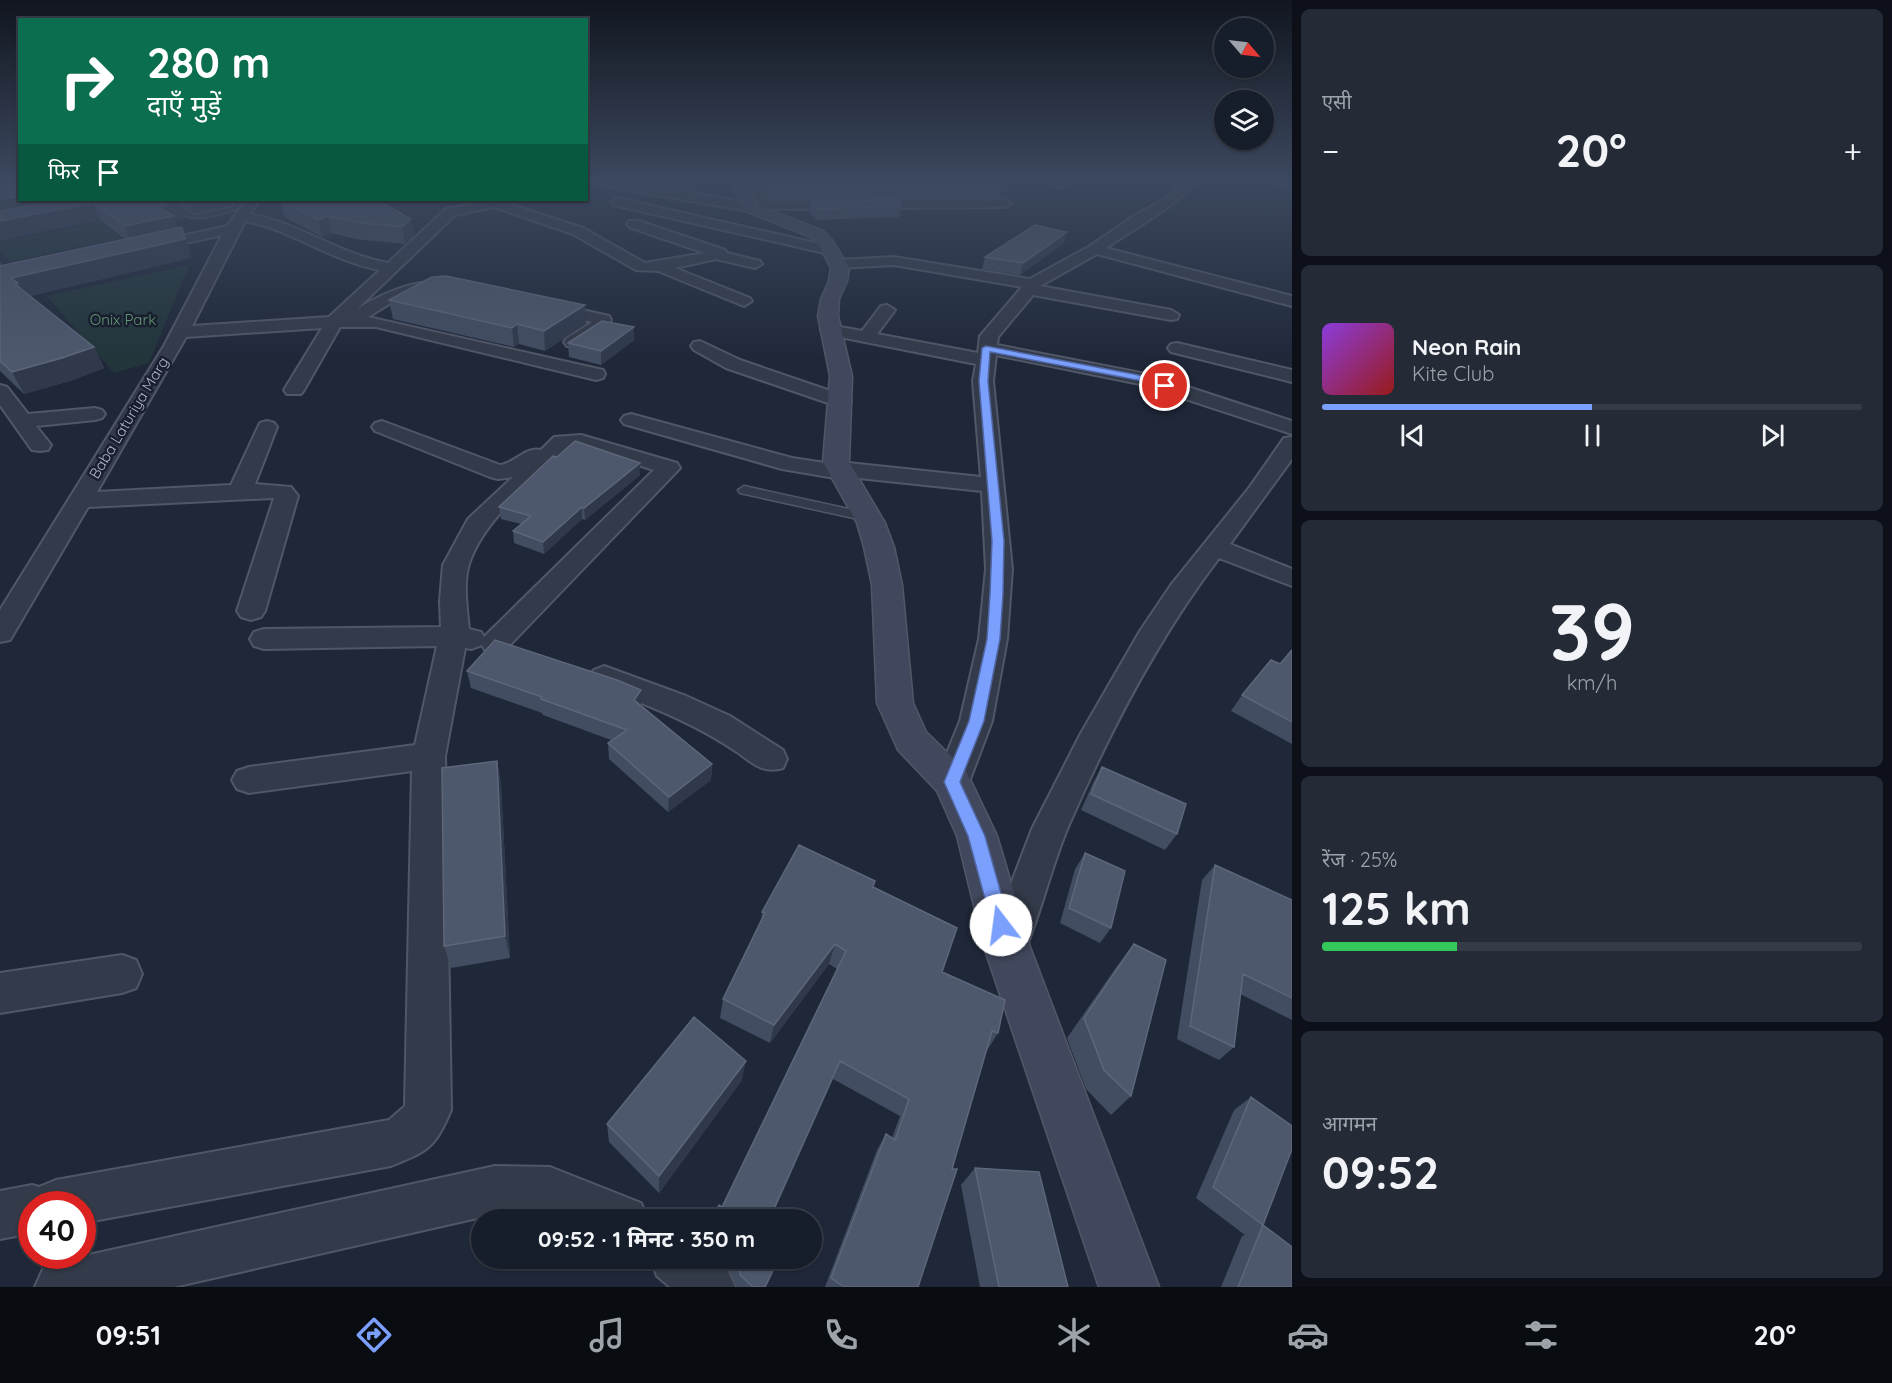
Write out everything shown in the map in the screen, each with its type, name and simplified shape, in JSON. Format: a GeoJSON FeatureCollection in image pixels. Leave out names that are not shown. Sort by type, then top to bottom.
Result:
{"type":"FeatureCollection","features":[{"type":"Feature","properties":{"kind":"street"},"geometry":{"type":"LineString","coordinates":[[129,251],[159,240]]}},
{"type":"Feature","properties":{"kind":"street","name":"Baba Laturiya Marg"},"geometry":{"type":"LineString","coordinates":[[0,633],[181,332],[226,240]]}},
{"type":"Feature","properties":{"kind":"street"},"geometry":{"type":"LineString","coordinates":[[311,240],[359,262],[393,268]]}},
{"type":"Feature","properties":{"kind":"street"},"geometry":{"type":"LineString","coordinates":[[294,390],[343,322],[419,240]]}},
{"type":"Feature","properties":{"kind":"street"},"geometry":{"type":"LineString","coordinates":[[594,240],[641,267],[716,255],[761,261],[719,253],[680,240]]}},
{"type":"Feature","properties":{"kind":"street"},"geometry":{"type":"LineString","coordinates":[[767,240],[834,257]]}},
{"type":"Feature","properties":{"kind":"street"},"geometry":{"type":"LineString","coordinates":[[823,240],[834,257],[838,281],[833,290],[829,308],[830,330],[841,376],[841,401],[835,450],[840,471],[867,517],[879,547],[887,585],[895,703],[911,740],[952,782],[977,836],[1007,947],[1129,1287]]}},
{"type":"Feature","properties":{"kind":"street"},"geometry":{"type":"LineString","coordinates":[[952,782],[976,721],[993,639],[999,569],[984,402],[989,336],[1030,286],[1050,272],[1108,240]]}},
{"type":"Feature","properties":{"kind":"street"},"geometry":{"type":"LineString","coordinates":[[1095,249],[1292,301]]}},
{"type":"Feature","properties":{"kind":"street"},"geometry":{"type":"LineString","coordinates":[[792,256],[894,261],[1171,315]]}},
{"type":"Feature","properties":{"kind":"street"},"geometry":{"type":"LineString","coordinates":[[658,266],[744,301]]}},
{"type":"Feature","properties":{"kind":"street"},"geometry":{"type":"LineString","coordinates":[[343,322],[397,294],[425,288],[459,288]]}},
{"type":"Feature","properties":{"kind":"street"},"geometry":{"type":"LineString","coordinates":[[529,303],[598,318],[603,322],[544,362]]}},
{"type":"Feature","properties":{"kind":"street"},"geometry":{"type":"LineString","coordinates":[[866,337],[887,310]]}},
{"type":"Feature","properties":{"kind":"street"},"geometry":{"type":"LineString","coordinates":[[181,332],[343,322],[392,324],[596,374]]}},
{"type":"Feature","properties":{"kind":"street"},"geometry":{"type":"LineString","coordinates":[[830,330],[1144,379],[1292,428]]}},
{"type":"Feature","properties":{"kind":"street"},"geometry":{"type":"LineString","coordinates":[[700,346],[751,371],[841,401]]}},
{"type":"Feature","properties":{"kind":"street"},"geometry":{"type":"LineString","coordinates":[[1177,348],[1292,376]]}},
{"type":"Feature","properties":{"kind":"street"},"geometry":{"type":"LineString","coordinates":[[0,391],[40,445]]}},
{"type":"Feature","properties":{"kind":"street"},"geometry":{"type":"LineString","coordinates":[[22,421],[95,414]]}},
{"type":"Feature","properties":{"kind":"street"},"geometry":{"type":"LineString","coordinates":[[631,420],[790,464],[840,471],[992,484]]}},
{"type":"Feature","properties":{"kind":"street"},"geometry":{"type":"LineString","coordinates":[[240,491],[267,427]]}},
{"type":"Feature","properties":{"kind":"street"},"geometry":{"type":"LineString","coordinates":[[382,427],[498,472],[525,464],[551,442]]}},
{"type":"Feature","properties":{"kind":"street"},"geometry":{"type":"LineString","coordinates":[[446,636],[453,601],[456,565],[477,524],[562,442],[581,441],[669,468],[495,643]]}},
{"type":"Feature","properties":{"kind":"street"},"geometry":{"type":"LineString","coordinates":[[1007,947],[1050,829],[1096,735],[1154,631],[1180,591],[1257,493],[1292,443]]}},
{"type":"Feature","properties":{"kind":"street"},"geometry":{"type":"LineString","coordinates":[[96,1197],[391,1143],[409,1136],[423,1124],[428,1110],[429,756],[448,656],[438,561],[451,534],[466,514],[507,471]]}},
{"type":"Feature","properties":{"kind":"street"},"geometry":{"type":"LineString","coordinates":[[79,500],[240,491],[283,492],[286,496],[251,611]]}},
{"type":"Feature","properties":{"kind":"street"},"geometry":{"type":"LineString","coordinates":[[1214,547],[1292,578]]}},
{"type":"Feature","properties":{"kind":"street"},"geometry":{"type":"LineString","coordinates":[[264,639],[446,636],[495,643],[530,653]]}},
{"type":"Feature","properties":{"kind":"street"},"geometry":{"type":"LineString","coordinates":[[574,668],[630,686],[711,720],[771,759]]}},
{"type":"Feature","properties":{"kind":"street"},"geometry":{"type":"LineString","coordinates":[[249,780],[429,756]]}},
{"type":"Feature","properties":{"kind":"street"},"geometry":{"type":"LineString","coordinates":[[0,993],[122,974]]}},
{"type":"Feature","properties":{"kind":"street"},"geometry":{"type":"LineString","coordinates":[[61,1287],[495,1190],[550,1191],[596,1209]]}},
{"type":"Feature","properties":{"kind":"street"},"geometry":{"type":"LineString","coordinates":[[0,1215],[18,1212]]}},
{"type":"Feature","properties":{"kind":"street"},"geometry":{"type":"LineString","coordinates":[[688,1269],[709,1287]]}},
{"type":"Feature","properties":{"kind":"lane"},"geometry":{"type":"LineString","coordinates":[[744,490],[867,517]]}},
{"type":"Feature","properties":{"kind":"green space"},"geometry":{"type":"Polygon","coordinates":[[[112,240],[10,262],[0,252],[0,242],[112,240]]]}},
{"type":"Feature","properties":{"kind":"green space","name":"Onix Park"},"geometry":{"type":"Polygon","coordinates":[[[189,265],[149,363],[114,373],[47,296],[189,265]]]}},
{"type":"Feature","properties":{"kind":"building"},"geometry":{"type":"Polygon","coordinates":[[[121,240],[180,240],[11,278],[18,283],[15,284],[94,347],[12,372],[0,361],[0,266],[121,240]]]}},
{"type":"Feature","properties":{"kind":"building"},"geometry":{"type":"Polygon","coordinates":[[[1011,240],[1056,240],[1023,263],[985,257],[1011,240]]]}},
{"type":"Feature","properties":{"kind":"building"},"geometry":{"type":"Polygon","coordinates":[[[446,276],[585,305],[544,331],[517,324],[512,328],[389,300],[432,277],[446,276]]]}},
{"type":"Feature","properties":{"kind":"building"},"geometry":{"type":"Polygon","coordinates":[[[602,321],[634,327],[601,351],[568,343],[602,321]]]}},
{"type":"Feature","properties":{"kind":"building"},"geometry":{"type":"Polygon","coordinates":[[[575,441],[640,463],[584,508],[582,507],[543,542],[513,531],[531,516],[499,507],[553,456],[557,457],[575,441]]]}},
{"type":"Feature","properties":{"kind":"building"},"geometry":{"type":"Polygon","coordinates":[[[495,640],[641,690],[634,700],[712,764],[669,797],[608,743],[627,730],[467,671],[495,640]]]}},
{"type":"Feature","properties":{"kind":"building"},"geometry":{"type":"Polygon","coordinates":[[[1292,650],[1292,722],[1242,695],[1271,660],[1280,664],[1292,650]]]}},
{"type":"Feature","properties":{"kind":"building"},"geometry":{"type":"Polygon","coordinates":[[[497,761],[505,936],[444,946],[442,768],[497,761]]]}},
{"type":"Feature","properties":{"kind":"building"},"geometry":{"type":"Polygon","coordinates":[[[1102,767],[1186,804],[1177,834],[1091,794],[1102,767]]]}},
{"type":"Feature","properties":{"kind":"building"},"geometry":{"type":"Polygon","coordinates":[[[799,845],[875,881],[873,887],[957,928],[942,972],[1005,1000],[998,1033],[992,1031],[952,1169],[957,1169],[918,1287],[844,1287],[831,1278],[886,1134],[895,1140],[909,1099],[840,1061],[774,1209],[717,1209],[719,1205],[722,1207],[846,951],[835,944],[774,1025],[723,999],[765,913],[762,912],[799,845]]]}},
{"type":"Feature","properties":{"kind":"building"},"geometry":{"type":"Polygon","coordinates":[[[1085,853],[1125,871],[1111,928],[1069,908],[1085,853]]]}},
{"type":"Feature","properties":{"kind":"building"},"geometry":{"type":"Polygon","coordinates":[[[1215,865],[1292,900],[1292,998],[1243,974],[1234,1047],[1190,1026],[1215,865]]]}},
{"type":"Feature","properties":{"kind":"building"},"geometry":{"type":"Polygon","coordinates":[[[1134,944],[1166,960],[1131,1096],[1104,1070],[1084,1018],[1134,944]]]}},
{"type":"Feature","properties":{"kind":"building"},"geometry":{"type":"Polygon","coordinates":[[[694,1017],[746,1061],[659,1176],[607,1124],[694,1017]]]}},
{"type":"Feature","properties":{"kind":"building"},"geometry":{"type":"Polygon","coordinates":[[[1251,1097],[1292,1126],[1292,1149],[1263,1225],[1213,1187],[1251,1097]]]}},
{"type":"Feature","properties":{"kind":"building"},"geometry":{"type":"Polygon","coordinates":[[[975,1168],[1039,1172],[1068,1287],[999,1287],[975,1168]]]}},
{"type":"Feature","properties":{"kind":"building"},"geometry":{"type":"Polygon","coordinates":[[[1263,1225],[1292,1247],[1292,1287],[1238,1287],[1263,1225]]]}},
{"type":"Feature","properties":{"kind":"building"},"geometry":{"type":"Polygon","coordinates":[[[738,1269],[774,1269],[765,1287],[753,1287],[741,1276],[738,1269]]]}},
{"type":"Feature","properties":{"kind":"route"},"geometry":{"type":"LineString","coordinates":[[1001,925],[977,836],[952,782],[976,721],[985,683],[993,639],[999,569],[983,381],[986,348],[1144,379],[1165,386]]}}]}
